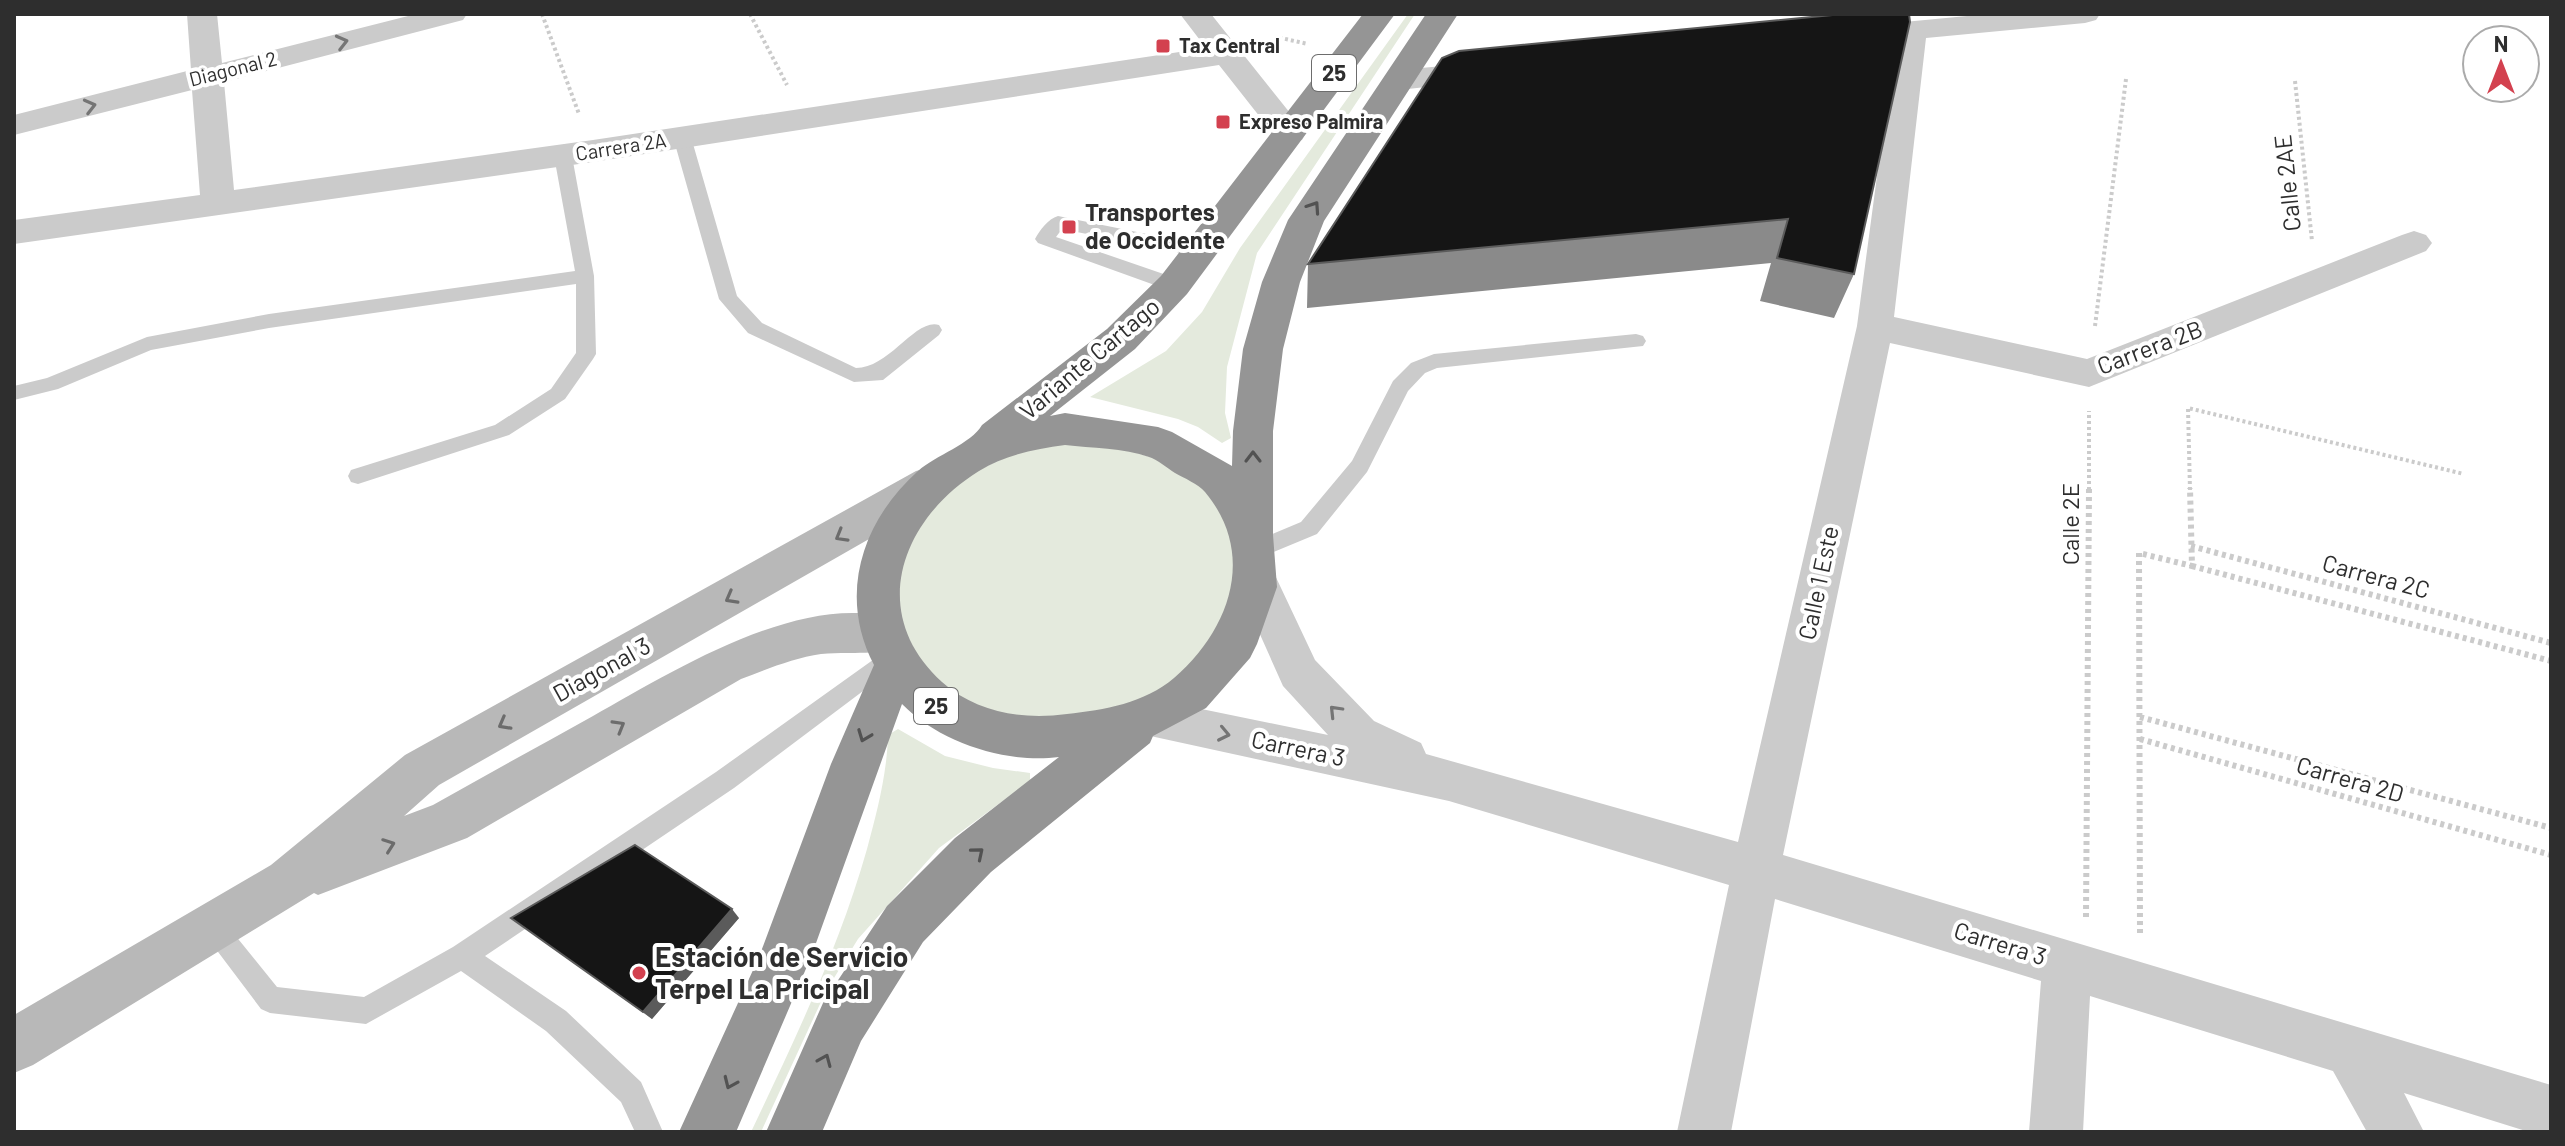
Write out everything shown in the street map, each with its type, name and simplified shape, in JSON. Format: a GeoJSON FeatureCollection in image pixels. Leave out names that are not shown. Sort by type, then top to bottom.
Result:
{"type":"FeatureCollection","features":[{"type":"Feature","properties":{"kind":"highway","name":"Variante Cartago"},"geometry":{"type":"LineString","coordinates":[[947,472],[1050,397],[1121,339],[1174,285],[1379,14]]}},
{"type":"Feature","properties":{"kind":"highway","name":"25"},"geometry":{"type":"LineString","coordinates":[[794,1132],[842,1022],[905,924],[973,855],[1145,719],[1183,698],[1212,674],[1235,645],[1251,614],[1256,556],[1253,431],[1263,349],[1281,282],[1306,220],[1442,14]]}},
{"type":"Feature","properties":{"kind":"highway","name":"25"},"geometry":{"type":"LineString","coordinates":[[1145,719],[1073,738],[1036,739],[968,723],[940,708],[915,689],[890,652],[876,588],[880,565],[899,521],[947,472],[995,445],[1029,434],[1065,429],[1101,429],[1136,434],[1169,445],[1210,471],[1241,506],[1256,556]]}},
{"type":"Feature","properties":{"kind":"highway","name":"25"},"geometry":{"type":"LineString","coordinates":[[707,1132],[795,932],[875,708],[890,652]]}},
{"type":"Feature","properties":{"kind":"main road","name":"Diagonal 3"},"geometry":{"type":"LineString","coordinates":[[14,1046],[289,882],[422,770],[947,472]]}},
{"type":"Feature","properties":{"kind":"main road","name":"Diagonal 3"},"geometry":{"type":"LineString","coordinates":[[289,882],[449,822],[725,665],[771,647],[821,635],[890,652]]}},
{"type":"Feature","properties":{"kind":"street"},"geometry":{"type":"LineString","coordinates":[[202,14],[218,204]]}},
{"type":"Feature","properties":{"kind":"street","name":"Diagonal 2"},"geometry":{"type":"LineString","coordinates":[[14,125],[452,14]]}},
{"type":"Feature","properties":{"kind":"street"},"geometry":{"type":"LineString","coordinates":[[1195,14],[1290,133]]}},
{"type":"Feature","properties":{"kind":"street"},"geometry":{"type":"LineString","coordinates":[[1850,37],[1925,24],[2085,14]]}},
{"type":"Feature","properties":{"kind":"street","name":"Calle 1 Este"},"geometry":{"type":"LineString","coordinates":[[1704,1132],[1756,870],[1875,326],[1925,24]]}},
{"type":"Feature","properties":{"kind":"street","name":"Carrera 2A"},"geometry":{"type":"LineString","coordinates":[[14,232],[578,154],[1227,54]]}},
{"type":"Feature","properties":{"kind":"street"},"geometry":{"type":"LineString","coordinates":[[1399,80],[1523,68]]}},
{"type":"Feature","properties":{"kind":"street","name":"Carrera 2B"},"geometry":{"type":"LineString","coordinates":[[1875,326],[2089,373],[2414,243]]}},
{"type":"Feature","properties":{"kind":"street","name":"Carrera 3"},"geometry":{"type":"LineString","coordinates":[[1256,556],[1299,673],[1358,735],[1449,780]]}},
{"type":"Feature","properties":{"kind":"street","name":"Carrera 3"},"geometry":{"type":"LineString","coordinates":[[1145,719],[1449,780],[2551,1112]]}},
{"type":"Feature","properties":{"kind":"street"},"geometry":{"type":"LineString","coordinates":[[2056,1132],[2076,967]]}},
{"type":"Feature","properties":{"kind":"street"},"geometry":{"type":"LineString","coordinates":[[2350,1051],[2397,1132]]}},
{"type":"Feature","properties":{"kind":"lane"},"geometry":{"type":"LineString","coordinates":[[682,137],[728,299],[755,328],[854,375],[876,375],[932,330]]}},
{"type":"Feature","properties":{"kind":"lane"},"geometry":{"type":"LineString","coordinates":[[358,476],[502,430],[558,394],[586,354],[578,154]]}},
{"type":"Feature","properties":{"kind":"lane"},"geometry":{"type":"LineString","coordinates":[[1174,285],[1044,239],[1058,222],[1201,251]]}},
{"type":"Feature","properties":{"kind":"lane"},"geometry":{"type":"LineString","coordinates":[[14,393],[51,384],[147,344],[269,321],[585,276]]}},
{"type":"Feature","properties":{"kind":"lane"},"geometry":{"type":"LineString","coordinates":[[1256,556],[1309,528],[1360,466],[1400,386],[1418,368],[1434,361],[1636,341]]}},
{"type":"Feature","properties":{"kind":"lane"},"geometry":{"type":"LineString","coordinates":[[213,928],[270,1000],[366,1011],[462,956],[725,780],[890,652]]}},
{"type":"Feature","properties":{"kind":"lane"},"geometry":{"type":"LineString","coordinates":[[462,956],[556,1021],[631,1092],[649,1132]]}},
{"type":"Feature","properties":{"kind":"path"},"geometry":{"type":"LineString","coordinates":[[542,14],[578,154]]}},
{"type":"Feature","properties":{"kind":"path"},"geometry":{"type":"LineString","coordinates":[[750,14],[804,118]]}},
{"type":"Feature","properties":{"kind":"path","name":"Calle 2E"},"geometry":{"type":"LineString","coordinates":[[2076,967],[2089,373],[2126,79]]}},
{"type":"Feature","properties":{"kind":"path","name":"Calle 2AE"},"geometry":{"type":"LineString","coordinates":[[2295,81],[2316,282]]}},
{"type":"Feature","properties":{"kind":"path"},"geometry":{"type":"LineString","coordinates":[[2192,566],[2188,408],[2464,474]]}},
{"type":"Feature","properties":{"kind":"path","name":"Carrera 2C"},"geometry":{"type":"LineString","coordinates":[[2191,546],[2551,643]]}},
{"type":"Feature","properties":{"kind":"path","name":"Carrera 2C"},"geometry":{"type":"LineString","coordinates":[[2140,717],[2139,553],[2551,661]]}},
{"type":"Feature","properties":{"kind":"path"},"geometry":{"type":"LineString","coordinates":[[2140,717],[2141,986]]}},
{"type":"Feature","properties":{"kind":"path","name":"Carrera 2D"},"geometry":{"type":"LineString","coordinates":[[2140,717],[2551,828]]}},
{"type":"Feature","properties":{"kind":"path","name":"Carrera 2D"},"geometry":{"type":"LineString","coordinates":[[2140,739],[2551,855]]}},
{"type":"Feature","properties":{"kind":"shaded area"},"geometry":{"type":"Polygon","coordinates":[[[1408,14],[1415,14],[1257,253],[1227,367],[1225,413],[1231,438],[1222,443],[1198,427],[1178,419],[1090,397],[1166,351],[1202,312],[1240,248],[1408,14]]]}},
{"type":"Feature","properties":{"kind":"shaded area"},"geometry":{"type":"Polygon","coordinates":[[[1065,429],[1222,481],[1257,550],[1183,698],[1002,733],[882,634],[914,501],[1065,429]]]}},
{"type":"Feature","properties":{"kind":"shaded area"},"geometry":{"type":"Polygon","coordinates":[[[898,729],[945,756],[1030,773],[1030,781],[939,848],[858,939],[826,991],[761,1132],[751,1132],[815,993],[843,922],[878,807],[888,735],[898,729]]]}},
{"type":"Feature","properties":{"kind":"building"},"geometry":{"type":"Polygon","coordinates":[[[1843,14],[1909,14],[1910,22],[1854,274],[1777,258],[1788,219],[1308,264],[1442,58],[1459,51],[1843,14]]]}},
{"type":"Feature","properties":{"kind":"building","name":"Estación de Servicio Terpel La Pricipal"},"geometry":{"type":"Polygon","coordinates":[[[635,845],[732,909],[643,1012],[511,918],[635,845]]]}},
{"type":"Feature","properties":{"kind":"place","name":"Tax Central"},"geometry":{"type":"Point","coordinates":[1163,46]}},
{"type":"Feature","properties":{"kind":"place","name":"Expreso Palmira"},"geometry":{"type":"Point","coordinates":[1223,122]}},
{"type":"Feature","properties":{"kind":"place","name":"Transportes de Occidente"},"geometry":{"type":"Point","coordinates":[1069,227]}},
{"type":"Feature","properties":{"kind":"place","name":"Estación de Servicio Terpel La Pricipal"},"geometry":{"type":"Point","coordinates":[639,973]}}]}
